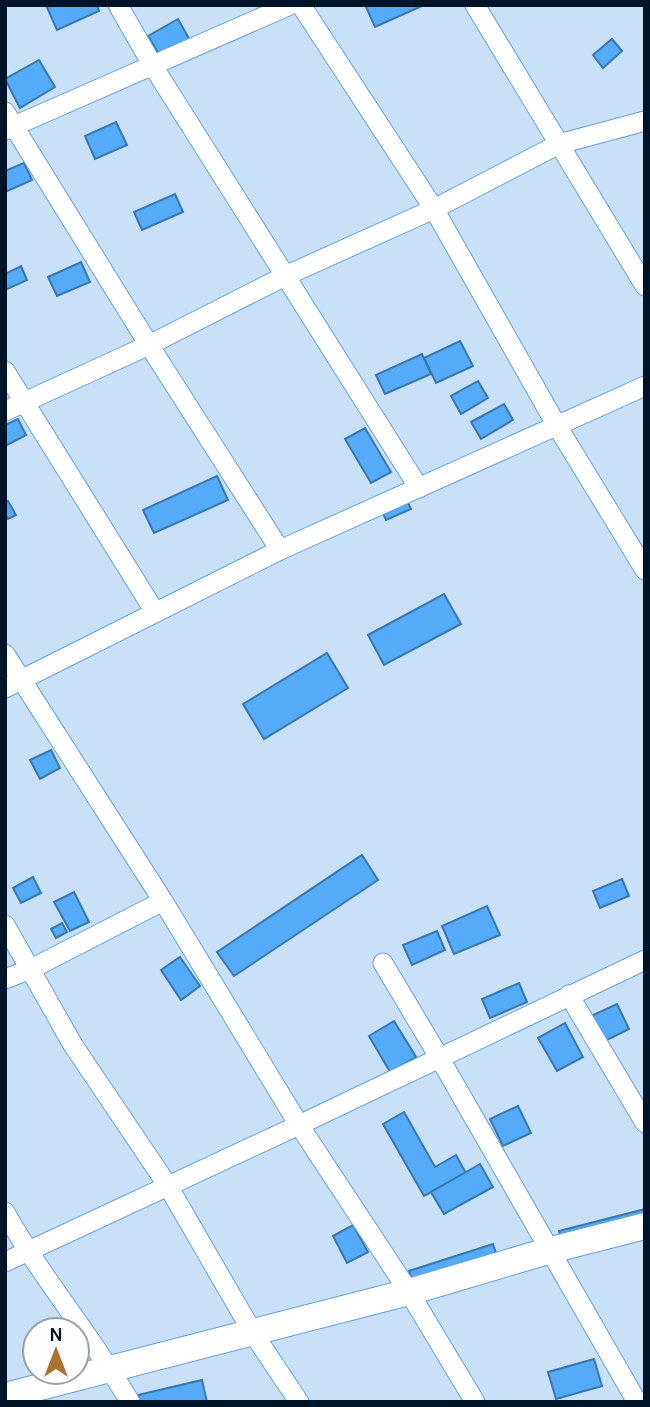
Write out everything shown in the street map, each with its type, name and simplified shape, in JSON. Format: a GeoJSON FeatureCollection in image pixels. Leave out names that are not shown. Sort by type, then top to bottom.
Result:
{"type":"FeatureCollection","features":[{"type":"Feature","properties":{"kind":"street"},"geometry":{"type":"LineString","coordinates":[[118,5],[153,66],[419,488]]}},
{"type":"Feature","properties":{"kind":"street"},"geometry":{"type":"LineString","coordinates":[[280,550],[8,122],[153,66],[289,5]]}},
{"type":"Feature","properties":{"kind":"street"},"geometry":{"type":"LineString","coordinates":[[301,5],[434,209],[557,426],[645,570]]}},
{"type":"Feature","properties":{"kind":"street"},"geometry":{"type":"LineString","coordinates":[[475,5],[645,286]]}},
{"type":"Feature","properties":{"kind":"street"},"geometry":{"type":"LineString","coordinates":[[5,411],[149,345],[285,276],[434,209],[559,144],[645,121]]}},
{"type":"Feature","properties":{"kind":"street"},"geometry":{"type":"LineString","coordinates":[[5,371],[155,612]]}},
{"type":"Feature","properties":{"kind":"street"},"geometry":{"type":"LineString","coordinates":[[13,684],[280,550],[645,386]]}},
{"type":"Feature","properties":{"kind":"street"},"geometry":{"type":"LineString","coordinates":[[5,654],[13,684],[163,901],[299,1125],[409,1292],[475,1402]]}},
{"type":"Feature","properties":{"kind":"street"},"geometry":{"type":"LineString","coordinates":[[5,979],[31,969],[163,901]]}},
{"type":"Feature","properties":{"kind":"street"},"geometry":{"type":"LineString","coordinates":[[5,925],[73,1045],[168,1186],[253,1333],[299,1402]]}},
{"type":"Feature","properties":{"kind":"street"},"geometry":{"type":"LineString","coordinates":[[5,1262],[645,960]]}},
{"type":"Feature","properties":{"kind":"street"},"geometry":{"type":"LineString","coordinates":[[383,963],[638,1402]]}},
{"type":"Feature","properties":{"kind":"street"},"geometry":{"type":"LineString","coordinates":[[569,995],[645,1123]]}},
{"type":"Feature","properties":{"kind":"street"},"geometry":{"type":"LineString","coordinates":[[5,1212],[28,1253],[112,1370],[130,1402]]}},
{"type":"Feature","properties":{"kind":"street"},"geometry":{"type":"LineString","coordinates":[[5,1396],[409,1292],[551,1250],[645,1226]]}},
{"type":"Feature","properties":{"kind":"building"},"geometry":{"type":"Polygon","coordinates":[[[46,5],[97,5],[99,11],[57,30],[46,5]]]}},
{"type":"Feature","properties":{"kind":"building"},"geometry":{"type":"Polygon","coordinates":[[[424,5],[375,27],[366,7],[424,5]]]}},
{"type":"Feature","properties":{"kind":"building"},"geometry":{"type":"Polygon","coordinates":[[[178,19],[192,44],[163,61],[148,36],[178,19]]]}},
{"type":"Feature","properties":{"kind":"building"},"geometry":{"type":"Polygon","coordinates":[[[612,39],[622,51],[603,68],[593,55],[612,39]]]}},
{"type":"Feature","properties":{"kind":"building"},"geometry":{"type":"Polygon","coordinates":[[[39,60],[55,87],[20,108],[5,79],[39,60]]]}},
{"type":"Feature","properties":{"kind":"building"},"geometry":{"type":"Polygon","coordinates":[[[116,122],[127,145],[95,159],[85,136],[116,122]]]}},
{"type":"Feature","properties":{"kind":"building"},"geometry":{"type":"Polygon","coordinates":[[[24,163],[32,180],[5,192],[5,171],[24,163]]]}},
{"type":"Feature","properties":{"kind":"building"},"geometry":{"type":"Polygon","coordinates":[[[175,194],[183,212],[142,230],[134,212],[175,194]]]}},
{"type":"Feature","properties":{"kind":"building"},"geometry":{"type":"Polygon","coordinates":[[[81,262],[90,282],[57,296],[48,277],[81,262]]]}},
{"type":"Feature","properties":{"kind":"building"},"geometry":{"type":"Polygon","coordinates":[[[21,266],[27,280],[5,290],[5,274],[21,266]]]}},
{"type":"Feature","properties":{"kind":"building"},"geometry":{"type":"Polygon","coordinates":[[[460,341],[473,366],[436,383],[424,358],[460,341]]]}},
{"type":"Feature","properties":{"kind":"building"},"geometry":{"type":"Polygon","coordinates":[[[422,354],[431,374],[385,394],[376,375],[422,354]]]}},
{"type":"Feature","properties":{"kind":"building"},"geometry":{"type":"Polygon","coordinates":[[[478,381],[488,398],[461,414],[451,396],[478,381]]]}},
{"type":"Feature","properties":{"kind":"building"},"geometry":{"type":"Polygon","coordinates":[[[504,404],[513,420],[481,439],[471,422],[504,404]]]}},
{"type":"Feature","properties":{"kind":"building"},"geometry":{"type":"Polygon","coordinates":[[[18,419],[26,435],[5,446],[5,425],[18,419]]]}},
{"type":"Feature","properties":{"kind":"building"},"geometry":{"type":"Polygon","coordinates":[[[365,428],[391,472],[371,483],[345,439],[365,428]]]}},
{"type":"Feature","properties":{"kind":"building"},"geometry":{"type":"Polygon","coordinates":[[[217,476],[228,500],[154,533],[143,510],[217,476]]]}},
{"type":"Feature","properties":{"kind":"building"},"geometry":{"type":"Polygon","coordinates":[[[401,489],[411,509],[386,520],[377,500],[401,489]]]}},
{"type":"Feature","properties":{"kind":"building"},"geometry":{"type":"Polygon","coordinates":[[[8,501],[16,515],[8,519],[5,502],[8,501]]]}},
{"type":"Feature","properties":{"kind":"building"},"geometry":{"type":"Polygon","coordinates":[[[444,594],[461,624],[384,665],[368,635],[444,594]]]}},
{"type":"Feature","properties":{"kind":"building"},"geometry":{"type":"Polygon","coordinates":[[[327,653],[348,688],[264,739],[243,704],[327,653]]]}},
{"type":"Feature","properties":{"kind":"building"},"geometry":{"type":"Polygon","coordinates":[[[51,750],[60,768],[40,779],[30,760],[51,750]]]}},
{"type":"Feature","properties":{"kind":"building"},"geometry":{"type":"Polygon","coordinates":[[[362,855],[378,880],[234,976],[217,952],[362,855]]]}},
{"type":"Feature","properties":{"kind":"building"},"geometry":{"type":"Polygon","coordinates":[[[33,877],[41,893],[21,903],[13,888],[33,877]]]}},
{"type":"Feature","properties":{"kind":"building"},"geometry":{"type":"Polygon","coordinates":[[[622,879],[629,896],[600,908],[593,891],[622,879]]]}},
{"type":"Feature","properties":{"kind":"building"},"geometry":{"type":"Polygon","coordinates":[[[74,892],[89,922],[70,931],[54,902],[74,892]]]}},
{"type":"Feature","properties":{"kind":"building"},"geometry":{"type":"Polygon","coordinates":[[[487,906],[500,935],[454,954],[442,926],[487,906]]]}},
{"type":"Feature","properties":{"kind":"building"},"geometry":{"type":"Polygon","coordinates":[[[62,923],[67,932],[56,938],[51,929],[62,923]]]}},
{"type":"Feature","properties":{"kind":"building"},"geometry":{"type":"Polygon","coordinates":[[[437,931],[445,950],[412,965],[403,945],[437,931]]]}},
{"type":"Feature","properties":{"kind":"building"},"geometry":{"type":"Polygon","coordinates":[[[180,957],[200,986],[181,1000],[161,970],[180,957]]]}},
{"type":"Feature","properties":{"kind":"building"},"geometry":{"type":"Polygon","coordinates":[[[519,983],[527,1002],[490,1018],[482,999],[519,983]]]}},
{"type":"Feature","properties":{"kind":"building"},"geometry":{"type":"Polygon","coordinates":[[[617,1004],[629,1029],[603,1042],[591,1016],[617,1004]]]}},
{"type":"Feature","properties":{"kind":"building"},"geometry":{"type":"Polygon","coordinates":[[[394,1021],[416,1057],[390,1072],[369,1036],[394,1021]]]}},
{"type":"Feature","properties":{"kind":"building"},"geometry":{"type":"Polygon","coordinates":[[[565,1023],[583,1057],[557,1071],[538,1038],[565,1023]]]}},
{"type":"Feature","properties":{"kind":"building"},"geometry":{"type":"Polygon","coordinates":[[[518,1106],[531,1133],[503,1146],[490,1119],[518,1106]]]}},
{"type":"Feature","properties":{"kind":"building"},"geometry":{"type":"Polygon","coordinates":[[[404,1112],[435,1167],[456,1155],[466,1173],[424,1196],[383,1124],[404,1112]]]}},
{"type":"Feature","properties":{"kind":"building"},"geometry":{"type":"Polygon","coordinates":[[[480,1164],[493,1187],[444,1214],[431,1192],[480,1164]]]}},
{"type":"Feature","properties":{"kind":"building"},"geometry":{"type":"Polygon","coordinates":[[[645,1209],[645,1221],[562,1242],[559,1231],[645,1209]]]}},
{"type":"Feature","properties":{"kind":"building"},"geometry":{"type":"Polygon","coordinates":[[[353,1225],[368,1252],[347,1263],[333,1236],[353,1225]]]}},
{"type":"Feature","properties":{"kind":"building"},"geometry":{"type":"Polygon","coordinates":[[[493,1244],[497,1256],[413,1283],[409,1271],[493,1244]]]}},
{"type":"Feature","properties":{"kind":"building"},"geometry":{"type":"Polygon","coordinates":[[[594,1359],[602,1386],[556,1399],[548,1372],[594,1359]]]}},
{"type":"Feature","properties":{"kind":"building"},"geometry":{"type":"Polygon","coordinates":[[[202,1380],[207,1402],[140,1402],[138,1395],[202,1380]]]}}]}
